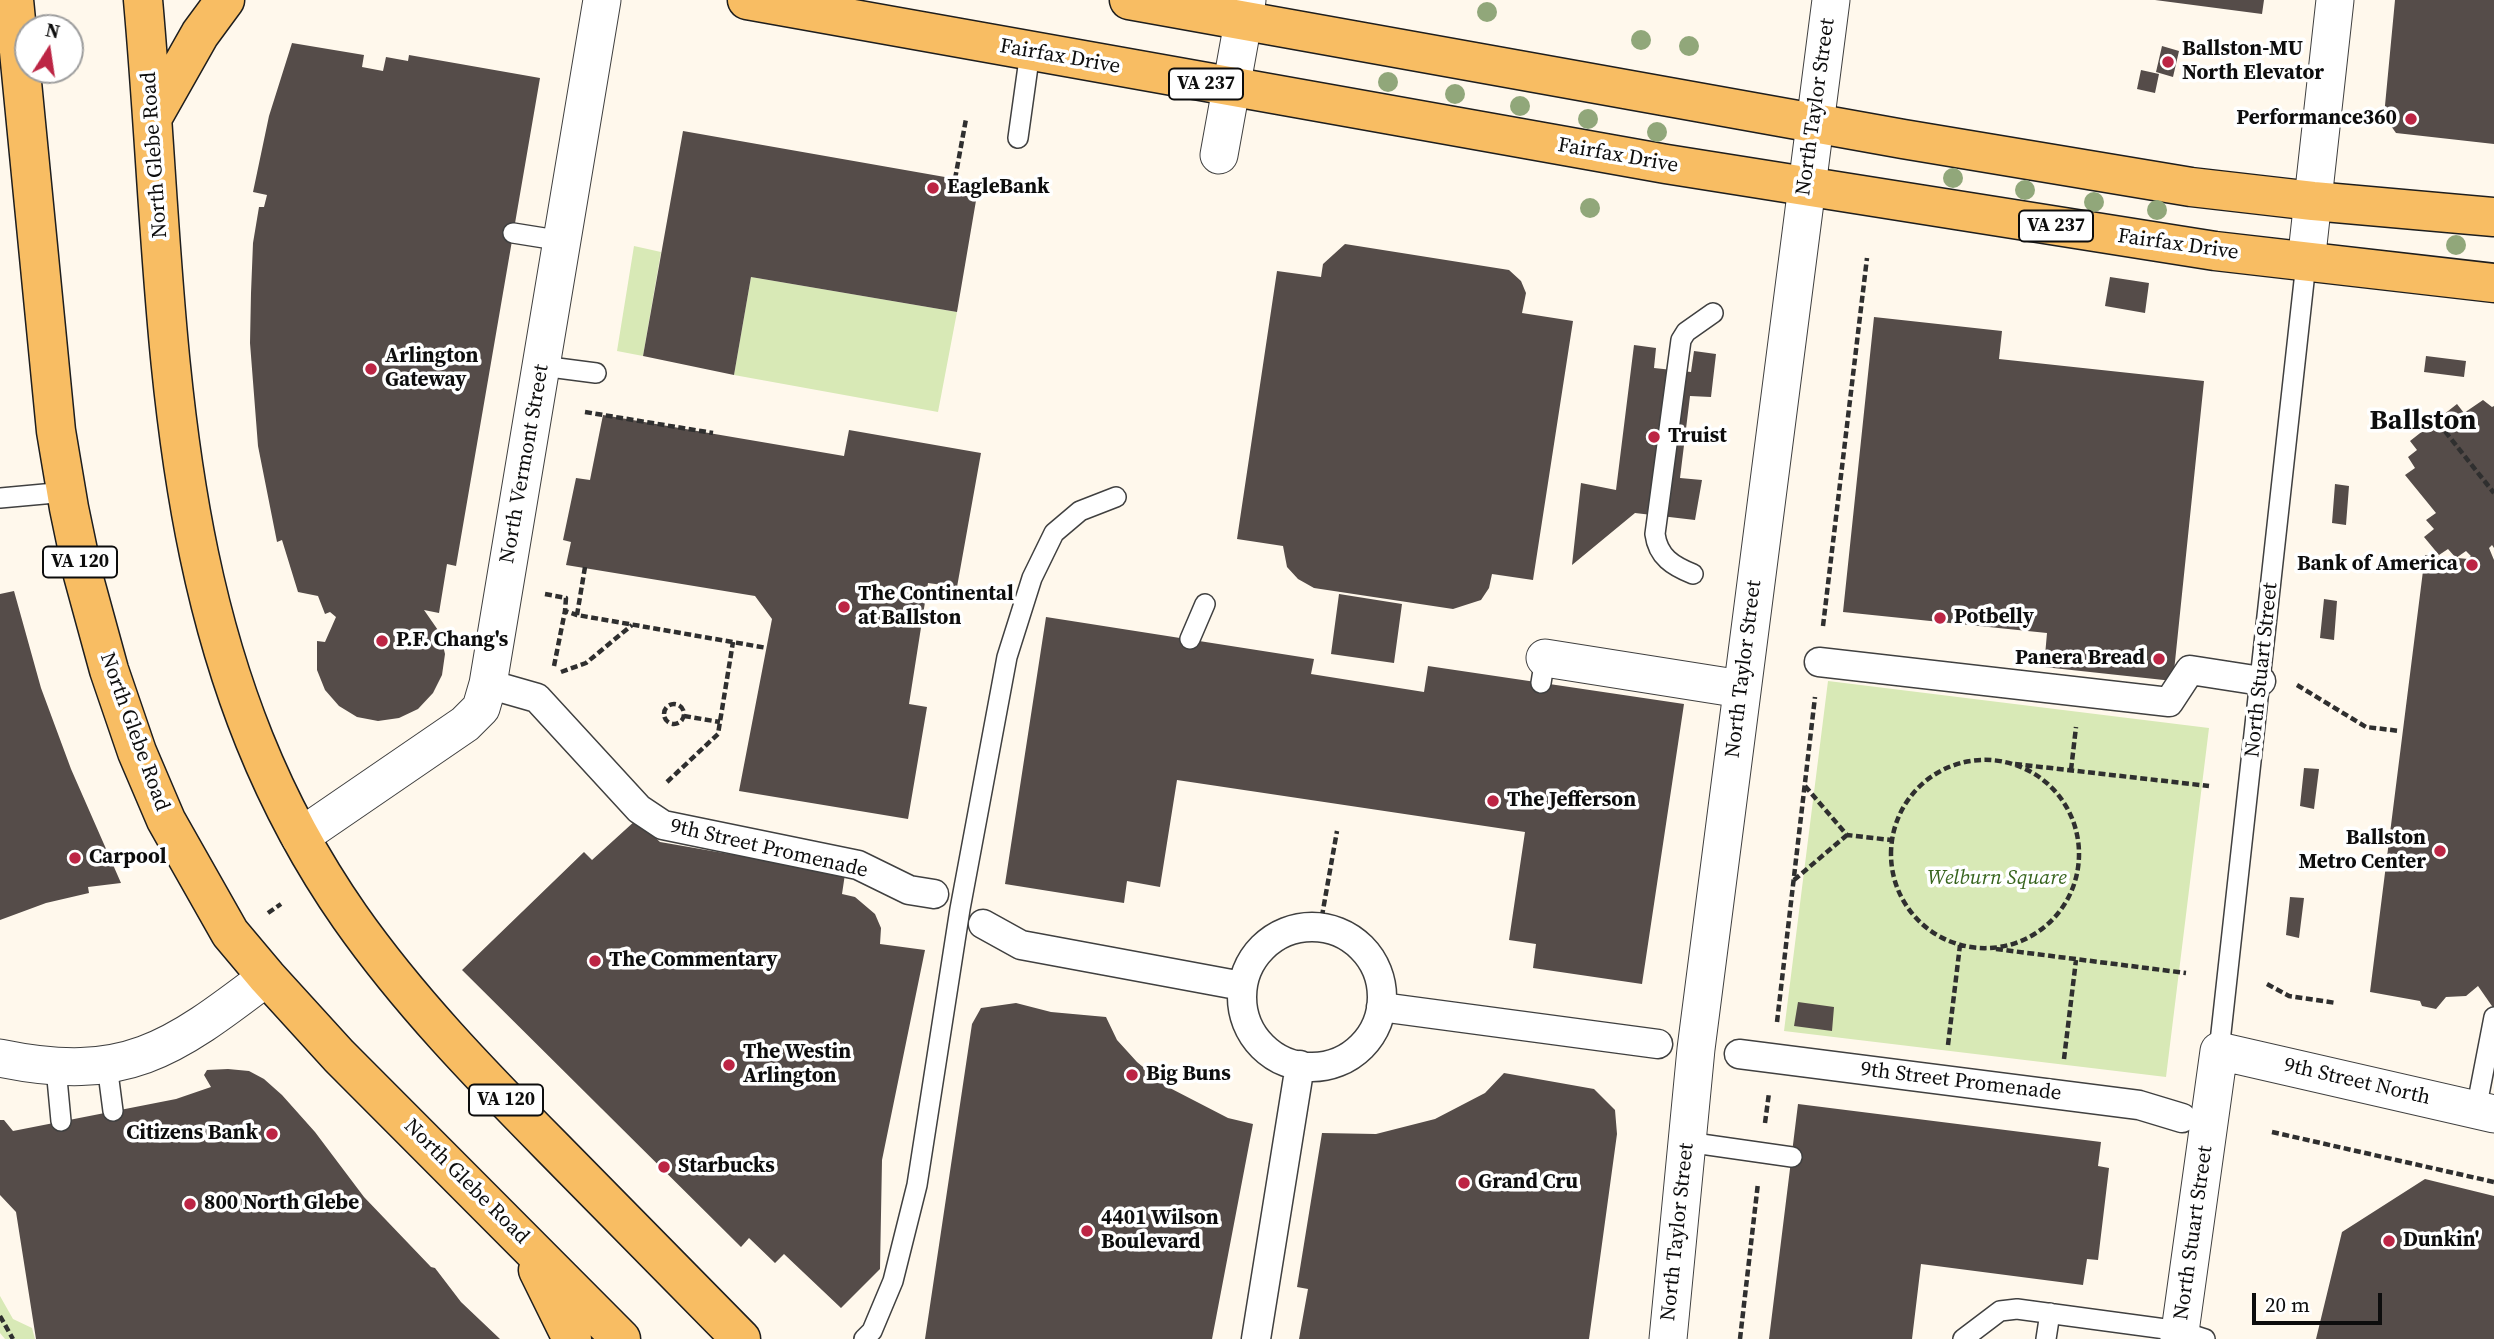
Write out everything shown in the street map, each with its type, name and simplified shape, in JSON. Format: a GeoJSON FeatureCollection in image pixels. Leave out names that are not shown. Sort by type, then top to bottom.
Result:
{"type":"FeatureCollection","features":[{"type":"Feature","properties":{"kind":"main road","name":"North Glebe Road"},"geometry":{"type":"LineString","coordinates":[[14,0],[46,329],[66,492],[82,575],[136,752],[166,820],[230,933],[267,977],[339,1056],[621,1339]]}},
{"type":"Feature","properties":{"kind":"main road","name":"North Glebe Road"},"geometry":{"type":"LineString","coordinates":[[143,0],[164,308],[184,478],[196,550],[213,621],[234,686],[273,785],[300,837],[347,912],[415,1003],[485,1079],[741,1339]]}},
{"type":"Feature","properties":{"kind":"main road"},"geometry":{"type":"LineString","coordinates":[[153,117],[200,34],[225,0]]}},
{"type":"Feature","properties":{"kind":"main road","name":"Fairfax Drive"},"geometry":{"type":"LineString","coordinates":[[747,0],[1231,89],[1806,186],[2215,251],[2494,283]]}},
{"type":"Feature","properties":{"kind":"main road"},"geometry":{"type":"LineString","coordinates":[[1129,0],[1245,11],[1814,123],[2191,187],[2494,217]]}},
{"type":"Feature","properties":{"kind":"main road"},"geometry":{"type":"LineString","coordinates":[[521,1237],[572,1339]]}},
{"type":"Feature","properties":{"kind":"street","name":"North Vermont Street"},"geometry":{"type":"LineString","coordinates":[[300,837],[474,718],[481,708],[488,684],[602,0]]}},
{"type":"Feature","properties":{"kind":"street","name":"North Taylor Street"},"geometry":{"type":"LineString","coordinates":[[1668,1339],[1687,1142],[1741,689],[1831,0]]}},
{"type":"Feature","properties":{"kind":"street","name":"North Stuart Street"},"geometry":{"type":"LineString","coordinates":[[2306,263],[2334,0]]}},
{"type":"Feature","properties":{"kind":"street"},"geometry":{"type":"LineString","coordinates":[[1219,155],[1245,11]]}},
{"type":"Feature","properties":{"kind":"street"},"geometry":{"type":"LineString","coordinates":[[1819,662],[2169,702],[2190,670],[2261,681]]}},
{"type":"Feature","properties":{"kind":"street"},"geometry":{"type":"LineString","coordinates":[[1543,671],[1741,689]]}},
{"type":"Feature","properties":{"kind":"street","name":"9th Street Promenade"},"geometry":{"type":"LineString","coordinates":[[488,684],[537,698],[639,809],[676,829],[858,865],[909,890],[934,894]]}},
{"type":"Feature","properties":{"kind":"street"},"geometry":{"type":"LineString","coordinates":[[983,924],[1021,945],[1242,986]]}},
{"type":"Feature","properties":{"kind":"street"},"geometry":{"type":"LineString","coordinates":[[1320,927],[1340,932],[1359,945],[1373,962],[1381,984],[1381,1007],[1374,1030],[1359,1049],[1338,1062],[1314,1067],[1300,1065],[1275,1056],[1259,1043],[1248,1026],[1242,1007],[1242,986],[1248,966],[1260,949],[1277,936],[1297,928],[1320,927]]}},
{"type":"Feature","properties":{"kind":"street"},"geometry":{"type":"LineString","coordinates":[[0,1058],[56,1068],[107,1065],[153,1054],[212,1019],[267,977]]}},
{"type":"Feature","properties":{"kind":"street"},"geometry":{"type":"LineString","coordinates":[[1381,1007],[1658,1044]]}},
{"type":"Feature","properties":{"kind":"street","name":"North Stuart Street"},"geometry":{"type":"LineString","coordinates":[[2188,1336],[2219,1051]]}},
{"type":"Feature","properties":{"kind":"street","name":"9th Street North"},"geometry":{"type":"LineString","coordinates":[[2219,1051],[2485,1112]]}},
{"type":"Feature","properties":{"kind":"street","name":"9th Street Promenade"},"geometry":{"type":"LineString","coordinates":[[1739,1054],[2139,1104],[2182,1118]]}},
{"type":"Feature","properties":{"kind":"street"},"geometry":{"type":"LineString","coordinates":[[1256,1339],[1300,1065]]}},
{"type":"Feature","properties":{"kind":"lane"},"geometry":{"type":"LineString","coordinates":[[1018,138],[1030,52]]}},
{"type":"Feature","properties":{"kind":"lane"},"geometry":{"type":"LineString","coordinates":[[513,233],[563,241]]}},
{"type":"Feature","properties":{"kind":"lane","name":"North Stuart Street"},"geometry":{"type":"LineString","coordinates":[[2219,1051],[2306,263]]}},
{"type":"Feature","properties":{"kind":"lane"},"geometry":{"type":"LineString","coordinates":[[1693,574],[1667,560],[1657,548],[1655,534],[1681,340],[1686,332],[1713,313]]}},
{"type":"Feature","properties":{"kind":"lane"},"geometry":{"type":"LineString","coordinates":[[542,366],[596,373]]}},
{"type":"Feature","properties":{"kind":"lane"},"geometry":{"type":"LineString","coordinates":[[0,498],[66,492]]}},
{"type":"Feature","properties":{"kind":"lane"},"geometry":{"type":"LineString","coordinates":[[864,1339],[872,1331],[893,1281],[917,1185],[960,909],[1007,657],[1032,578],[1054,533],[1080,511],[1115,496]]}},
{"type":"Feature","properties":{"kind":"lane"},"geometry":{"type":"LineString","coordinates":[[1190,639],[1205,604]]}},
{"type":"Feature","properties":{"kind":"lane"},"geometry":{"type":"LineString","coordinates":[[2485,1112],[2494,1017]]}},
{"type":"Feature","properties":{"kind":"lane"},"geometry":{"type":"LineString","coordinates":[[107,1065],[113,1111]]}},
{"type":"Feature","properties":{"kind":"lane"},"geometry":{"type":"LineString","coordinates":[[56,1068],[61,1121]]}},
{"type":"Feature","properties":{"kind":"lane"},"geometry":{"type":"LineString","coordinates":[[1687,1142],[1792,1157]]}},
{"type":"Feature","properties":{"kind":"lane"},"geometry":{"type":"LineString","coordinates":[[1963,1339],[2000,1311],[2017,1309],[2188,1336]]}},
{"type":"Feature","properties":{"kind":"lane"},"geometry":{"type":"LineString","coordinates":[[2046,1339],[2050,1313]]}},
{"type":"Feature","properties":{"kind":"path"},"geometry":{"type":"LineString","coordinates":[[955,179],[966,118]]}},
{"type":"Feature","properties":{"kind":"path"},"geometry":{"type":"LineString","coordinates":[[1740,1339],[1867,258]]}},
{"type":"Feature","properties":{"kind":"path"},"geometry":{"type":"LineString","coordinates":[[585,412],[713,433]]}},
{"type":"Feature","properties":{"kind":"path"},"geometry":{"type":"LineString","coordinates":[[2432,415],[2494,493]]}},
{"type":"Feature","properties":{"kind":"path"},"geometry":{"type":"LineString","coordinates":[[577,615],[585,567]]}},
{"type":"Feature","properties":{"kind":"path"},"geometry":{"type":"LineString","coordinates":[[541,593],[566,598],[557,660],[548,677],[586,663],[632,624]]}},
{"type":"Feature","properties":{"kind":"path"},"geometry":{"type":"LineString","coordinates":[[565,611],[767,648]]}},
{"type":"Feature","properties":{"kind":"path"},"geometry":{"type":"LineString","coordinates":[[639,809],[718,734],[733,642]]}},
{"type":"Feature","properties":{"kind":"path"},"geometry":{"type":"LineString","coordinates":[[2261,681],[2302,685],[2366,727],[2400,731]]}},
{"type":"Feature","properties":{"kind":"path"},"geometry":{"type":"LineString","coordinates":[[675,704],[681,707],[684,716],[678,723],[672,723],[664,714],[666,708],[675,704]]}},
{"type":"Feature","properties":{"kind":"path"},"geometry":{"type":"LineString","coordinates":[[684,716],[720,722]]}},
{"type":"Feature","properties":{"kind":"path"},"geometry":{"type":"LineString","coordinates":[[2186,973],[1960,945],[1934,934],[1913,917],[1899,894],[1891,867],[1891,840],[1899,816],[1912,794],[1931,777],[1954,765],[1979,760],[2209,786]]}},
{"type":"Feature","properties":{"kind":"path"},"geometry":{"type":"LineString","coordinates":[[1985,947],[2009,945],[2033,935],[2052,920],[2067,900],[2076,877],[2079,852],[2075,827],[2065,804],[2049,785],[2028,771],[2004,763]]}},
{"type":"Feature","properties":{"kind":"path"},"geometry":{"type":"LineString","coordinates":[[1805,785],[1847,835],[1891,840]]}},
{"type":"Feature","properties":{"kind":"path"},"geometry":{"type":"LineString","coordinates":[[1320,927],[1337,831]]}},
{"type":"Feature","properties":{"kind":"path"},"geometry":{"type":"LineString","coordinates":[[1793,880],[1847,835]]}},
{"type":"Feature","properties":{"kind":"path"},"geometry":{"type":"LineString","coordinates":[[264,916],[281,904]]}},
{"type":"Feature","properties":{"kind":"path"},"geometry":{"type":"LineString","coordinates":[[1944,1080],[1960,945]]}},
{"type":"Feature","properties":{"kind":"path"},"geometry":{"type":"LineString","coordinates":[[2059,1094],[2076,959]]}},
{"type":"Feature","properties":{"kind":"path"},"geometry":{"type":"LineString","coordinates":[[2267,984],[2289,996],[2336,1003]]}},
{"type":"Feature","properties":{"kind":"path"},"geometry":{"type":"LineString","coordinates":[[2272,1132],[2494,1182]]}},
{"type":"Feature","properties":{"kind":"path"},"geometry":{"type":"LineString","coordinates":[[0,1316],[13,1339]]}},
{"type":"Feature","properties":{"kind":"green space"},"geometry":{"type":"Polygon","coordinates":[[[634,246],[661,252],[643,356],[617,351],[634,246]]]}},
{"type":"Feature","properties":{"kind":"green space"},"geometry":{"type":"Polygon","coordinates":[[[751,277],[957,312],[938,412],[734,375],[751,277]]]}},
{"type":"Feature","properties":{"kind":"green space","name":"Welburn Square"},"geometry":{"type":"Polygon","coordinates":[[[1828,681],[2209,728],[2166,1077],[1784,1031],[1828,681]]]}},
{"type":"Feature","properties":{"kind":"green space"},"geometry":{"type":"Polygon","coordinates":[[[0,1296],[13,1319],[32,1328],[35,1339],[5,1339],[0,1333],[0,1296]]]}},
{"type":"Feature","properties":{"kind":"building"},"geometry":{"type":"Polygon","coordinates":[[[2155,0],[2264,0],[2262,14],[2155,0]]]}},
{"type":"Feature","properties":{"kind":"building"},"geometry":{"type":"Polygon","coordinates":[[[2395,0],[2494,0],[2494,144],[2396,133],[2384,116],[2395,0]]]}},
{"type":"Feature","properties":{"kind":"building","name":"Arlington Gateway"},"geometry":{"type":"Polygon","coordinates":[[[292,43],[364,55],[362,67],[383,71],[386,57],[408,61],[409,55],[540,78],[456,566],[447,564],[439,613],[424,610],[440,633],[445,654],[442,675],[433,693],[418,709],[399,718],[378,721],[357,717],[339,706],[325,690],[317,670],[317,641],[325,642],[336,617],[330,612],[325,614],[318,596],[298,592],[282,540],[277,542],[258,446],[250,343],[251,293],[253,243],[259,207],[264,207],[267,195],[253,192],[269,116],[292,43]]]}},
{"type":"Feature","properties":{"kind":"building","name":"Ballston-MU North Elevator"},"geometry":{"type":"Polygon","coordinates":[[[2162,46],[2179,51],[2173,77],[2156,72],[2162,46]]]}},
{"type":"Feature","properties":{"kind":"building"},"geometry":{"type":"Polygon","coordinates":[[[2141,70],[2159,74],[2155,93],[2137,89],[2141,70]]]}},
{"type":"Feature","properties":{"kind":"building"},"geometry":{"type":"Polygon","coordinates":[[[683,131],[979,183],[957,312],[751,277],[734,375],[643,356],[683,131]]]}},
{"type":"Feature","properties":{"kind":"building"},"geometry":{"type":"Polygon","coordinates":[[[1345,244],[1509,270],[1521,281],[1526,293],[1522,313],[1573,321],[1533,580],[1492,574],[1489,588],[1481,600],[1453,609],[1314,588],[1298,579],[1287,567],[1283,546],[1237,539],[1277,271],[1321,277],[1323,264],[1345,244]]]}},
{"type":"Feature","properties":{"kind":"building"},"geometry":{"type":"Polygon","coordinates":[[[2110,277],[2149,283],[2145,313],[2105,306],[2110,277]]]}},
{"type":"Feature","properties":{"kind":"building"},"geometry":{"type":"Polygon","coordinates":[[[1874,317],[2002,331],[1999,359],[2204,381],[2173,681],[2044,667],[2047,633],[1843,612],[1874,317]]]}},
{"type":"Feature","properties":{"kind":"building","name":"Truist"},"geometry":{"type":"Polygon","coordinates":[[[1634,345],[1656,348],[1654,368],[1691,372],[1694,351],[1716,354],[1711,397],[1690,396],[1680,478],[1702,480],[1695,520],[1635,513],[1572,565],[1581,483],[1616,490],[1634,345]]]}},
{"type":"Feature","properties":{"kind":"building"},"geometry":{"type":"Polygon","coordinates":[[[2426,356],[2466,361],[2464,377],[2424,372],[2426,356]]]}},
{"type":"Feature","properties":{"kind":"building","name":"Ballston Metro Center"},"geometry":{"type":"Polygon","coordinates":[[[2483,400],[2494,406],[2494,548],[2492,545],[2489,548],[2494,560],[2494,1009],[2478,986],[2466,996],[2446,997],[2436,1009],[2422,1006],[2420,1001],[2370,992],[2425,555],[2456,558],[2448,549],[2439,555],[2424,537],[2434,529],[2426,520],[2436,513],[2405,475],[2415,468],[2408,457],[2417,450],[2410,441],[2457,404],[2464,413],[2483,400]],[[2466,551],[2456,558],[2468,559],[2471,556],[2466,551]]]}},
{"type":"Feature","properties":{"kind":"building","name":"The Continental at Ballston"},"geometry":{"type":"Polygon","coordinates":[[[603,415],[844,456],[849,430],[981,453],[957,587],[928,583],[909,704],[927,707],[908,819],[739,791],[772,619],[755,596],[566,565],[571,542],[563,540],[576,478],[590,480],[603,415]]]}},
{"type":"Feature","properties":{"kind":"building"},"geometry":{"type":"Polygon","coordinates":[[[2335,484],[2349,486],[2346,525],[2332,523],[2335,484]]]}},
{"type":"Feature","properties":{"kind":"building"},"geometry":{"type":"Polygon","coordinates":[[[14,591],[41,688],[71,769],[121,883],[88,887],[89,893],[46,903],[0,920],[0,594],[14,591]]]}},
{"type":"Feature","properties":{"kind":"building"},"geometry":{"type":"Polygon","coordinates":[[[1339,594],[1402,604],[1394,663],[1331,654],[1339,594]]]}},
{"type":"Feature","properties":{"kind":"building"},"geometry":{"type":"Polygon","coordinates":[[[2324,599],[2337,601],[2334,640],[2320,638],[2324,599]]]}},
{"type":"Feature","properties":{"kind":"building","name":"The Jefferson"},"geometry":{"type":"Polygon","coordinates":[[[1046,617],[1314,659],[1311,674],[1424,692],[1428,666],[1684,704],[1642,984],[1533,968],[1536,944],[1509,940],[1525,832],[1177,780],[1160,887],[1127,881],[1124,903],[1005,884],[1046,617]]]}},
{"type":"Feature","properties":{"kind":"building"},"geometry":{"type":"Polygon","coordinates":[[[2304,768],[2319,769],[2314,809],[2300,806],[2304,768]]]}},
{"type":"Feature","properties":{"kind":"building","name":"The Westin Arlington"},"geometry":{"type":"Polygon","coordinates":[[[636,820],[660,842],[845,874],[842,894],[855,897],[875,914],[881,928],[880,944],[925,950],[882,1160],[880,1269],[841,1308],[784,1254],[775,1263],[749,1238],[741,1247],[462,970],[584,852],[592,860],[636,820]]]}},
{"type":"Feature","properties":{"kind":"building"},"geometry":{"type":"Polygon","coordinates":[[[2290,897],[2304,898],[2299,938],[2286,935],[2290,897]]]}},
{"type":"Feature","properties":{"kind":"building"},"geometry":{"type":"Polygon","coordinates":[[[1798,1002],[1834,1007],[1832,1031],[1794,1026],[1798,1002]]]}},
{"type":"Feature","properties":{"kind":"building","name":"4401 Wilson Boulevard"},"geometry":{"type":"Polygon","coordinates":[[[1016,1003],[1051,1012],[1106,1017],[1117,1040],[1137,1062],[1166,1086],[1228,1118],[1253,1124],[1212,1339],[925,1339],[972,1024],[981,1008],[1016,1003]]]}},
{"type":"Feature","properties":{"kind":"building","name":"800 North Glebe"},"geometry":{"type":"Polygon","coordinates":[[[207,1070],[249,1071],[264,1079],[282,1095],[315,1132],[364,1197],[431,1267],[435,1268],[461,1302],[500,1339],[36,1339],[16,1212],[0,1195],[0,1120],[4,1120],[13,1131],[176,1099],[211,1087],[204,1075],[207,1070]]]}},
{"type":"Feature","properties":{"kind":"building"},"geometry":{"type":"Polygon","coordinates":[[[1504,1073],[1594,1089],[1615,1110],[1617,1134],[1589,1339],[1299,1339],[1308,1289],[1297,1287],[1322,1133],[1376,1134],[1435,1119],[1485,1093],[1504,1073]]]}},
{"type":"Feature","properties":{"kind":"building"},"geometry":{"type":"Polygon","coordinates":[[[1798,1104],[2101,1142],[2098,1166],[2109,1168],[2098,1260],[2087,1259],[2083,1285],[1921,1264],[1912,1339],[1769,1339],[1798,1104]]]}},
{"type":"Feature","properties":{"kind":"building"},"geometry":{"type":"Polygon","coordinates":[[[2425,1179],[2494,1196],[2494,1339],[2316,1339],[2342,1232],[2425,1179]]]}},
{"type":"Feature","properties":{"kind":"place","name":"Ballston-MU North Elevator"},"geometry":{"type":"Point","coordinates":[2168,62]}},
{"type":"Feature","properties":{"kind":"place","name":"Performance360"},"geometry":{"type":"Point","coordinates":[2411,119]}},
{"type":"Feature","properties":{"kind":"place","name":"EagleBank"},"geometry":{"type":"Point","coordinates":[933,188]}},
{"type":"Feature","properties":{"kind":"place","name":"Arlington Gateway"},"geometry":{"type":"Point","coordinates":[371,369]}},
{"type":"Feature","properties":{"kind":"place","name":"Truist"},"geometry":{"type":"Point","coordinates":[1654,437]}},
{"type":"Feature","properties":{"kind":"place","name":"Bank of America"},"geometry":{"type":"Point","coordinates":[2472,565]}},
{"type":"Feature","properties":{"kind":"place","name":"The Continental at Ballston"},"geometry":{"type":"Point","coordinates":[844,607]}},
{"type":"Feature","properties":{"kind":"place","name":"Potbelly"},"geometry":{"type":"Point","coordinates":[1940,618]}},
{"type":"Feature","properties":{"kind":"place","name":"P.F. Chang's"},"geometry":{"type":"Point","coordinates":[382,641]}},
{"type":"Feature","properties":{"kind":"place","name":"Panera Bread"},"geometry":{"type":"Point","coordinates":[2159,659]}},
{"type":"Feature","properties":{"kind":"place","name":"The Jefferson"},"geometry":{"type":"Point","coordinates":[1493,801]}},
{"type":"Feature","properties":{"kind":"place","name":"Ballston Metro Center"},"geometry":{"type":"Point","coordinates":[2440,851]}},
{"type":"Feature","properties":{"kind":"place","name":"Carpool"},"geometry":{"type":"Point","coordinates":[75,858]}},
{"type":"Feature","properties":{"kind":"place","name":"The Commentary"},"geometry":{"type":"Point","coordinates":[595,961]}},
{"type":"Feature","properties":{"kind":"place","name":"The Westin Arlington"},"geometry":{"type":"Point","coordinates":[729,1065]}},
{"type":"Feature","properties":{"kind":"place","name":"Big Buns"},"geometry":{"type":"Point","coordinates":[1132,1075]}},
{"type":"Feature","properties":{"kind":"place","name":"Citizens Bank"},"geometry":{"type":"Point","coordinates":[272,1134]}},
{"type":"Feature","properties":{"kind":"place","name":"Starbucks"},"geometry":{"type":"Point","coordinates":[664,1167]}},
{"type":"Feature","properties":{"kind":"place","name":"Grand Cru"},"geometry":{"type":"Point","coordinates":[1464,1183]}},
{"type":"Feature","properties":{"kind":"place","name":"800 North Glebe"},"geometry":{"type":"Point","coordinates":[190,1204]}},
{"type":"Feature","properties":{"kind":"place","name":"4401 Wilson Boulevard"},"geometry":{"type":"Point","coordinates":[1087,1231]}},
{"type":"Feature","properties":{"kind":"place","name":"Dunkin'"},"geometry":{"type":"Point","coordinates":[2389,1241]}},
{"type":"Feature","properties":{"kind":"district","name":"Ballston"},"geometry":{"type":"Point","coordinates":[2423,422]}}]}
